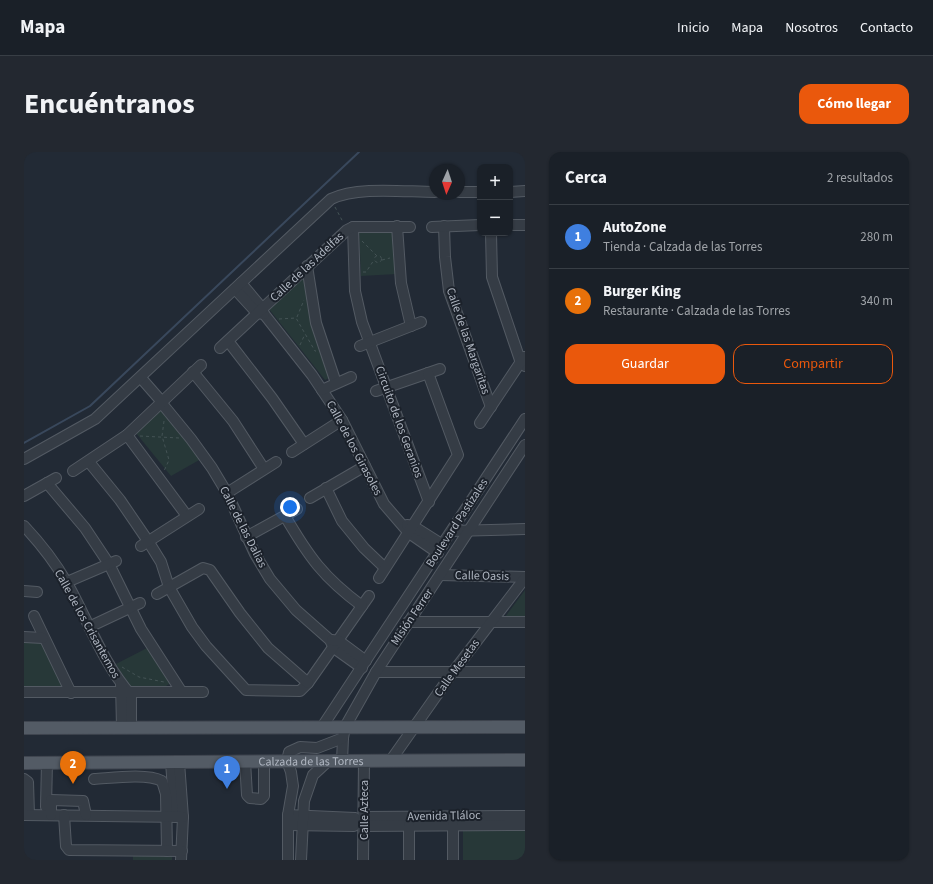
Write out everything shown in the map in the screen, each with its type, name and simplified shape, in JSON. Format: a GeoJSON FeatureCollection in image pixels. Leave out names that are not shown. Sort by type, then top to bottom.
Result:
{"type":"FeatureCollection","features":[{"type":"Feature","properties":{"kind":"main road"},"geometry":{"type":"LineString","coordinates":[[24,728],[322,726],[344,732],[415,727],[525,727]]}},
{"type":"Feature","properties":{"kind":"main road","name":"Calzada de las Torres"},"geometry":{"type":"LineString","coordinates":[[24,762],[175,762],[264,766],[287,761],[525,760]]}},
{"type":"Feature","properties":{"kind":"street"},"geometry":{"type":"LineString","coordinates":[[24,459],[95,419],[331,199],[339,195],[357,192],[429,192]]}},
{"type":"Feature","properties":{"kind":"street"},"geometry":{"type":"LineString","coordinates":[[465,192],[477,192]]}},
{"type":"Feature","properties":{"kind":"street"},"geometry":{"type":"LineString","coordinates":[[513,192],[525,192]]}},
{"type":"Feature","properties":{"kind":"street"},"geometry":{"type":"LineString","coordinates":[[432,227],[477,225]]}},
{"type":"Feature","properties":{"kind":"street"},"geometry":{"type":"LineString","coordinates":[[513,225],[525,225]]}},
{"type":"Feature","properties":{"kind":"street"},"geometry":{"type":"LineString","coordinates":[[397,226],[401,283],[411,326]]}},
{"type":"Feature","properties":{"kind":"street","name":"Calle de las Adelfas"},"geometry":{"type":"LineString","coordinates":[[304,444],[272,398],[224,344],[263,314],[306,266],[351,230],[397,226],[410,227]]}},
{"type":"Feature","properties":{"kind":"street","name":"Calle de las Margaritas"},"geometry":{"type":"LineString","coordinates":[[444,226],[444,257],[449,291],[491,407]]}},
{"type":"Feature","properties":{"kind":"street","name":"Circuito de los Geranios"},"geometry":{"type":"LineString","coordinates":[[351,230],[353,273],[365,344],[386,387],[429,502]]}},
{"type":"Feature","properties":{"kind":"street"},"geometry":{"type":"LineString","coordinates":[[480,423],[523,359],[492,278],[491,236]]}},
{"type":"Feature","properties":{"kind":"street"},"geometry":{"type":"LineString","coordinates":[[306,266],[316,323],[336,383]]}},
{"type":"Feature","properties":{"kind":"street","name":"Calle de los Girasoles"},"geometry":{"type":"LineString","coordinates":[[238,286],[295,353],[322,390],[342,420],[384,504],[403,524],[440,549]]}},
{"type":"Feature","properties":{"kind":"street"},"geometry":{"type":"LineString","coordinates":[[365,344],[421,322]]}},
{"type":"Feature","properties":{"kind":"street"},"geometry":{"type":"LineString","coordinates":[[73,471],[89,462],[127,435],[162,406],[201,365]]}},
{"type":"Feature","properties":{"kind":"street"},"geometry":{"type":"LineString","coordinates":[[376,391],[440,369]]}},
{"type":"Feature","properties":{"kind":"street"},"geometry":{"type":"LineString","coordinates":[[193,372],[233,422],[264,469]]}},
{"type":"Feature","properties":{"kind":"street","name":"Circuito de los Geranios"},"geometry":{"type":"LineString","coordinates":[[379,578],[458,455],[428,373]]}},
{"type":"Feature","properties":{"kind":"street"},"geometry":{"type":"LineString","coordinates":[[322,390],[351,377]]}},
{"type":"Feature","properties":{"kind":"street","name":"Calle de las Dalias"},"geometry":{"type":"LineString","coordinates":[[138,380],[191,440],[227,493],[246,537],[270,579],[296,610],[334,643],[364,664]]}},
{"type":"Feature","properties":{"kind":"street","name":"Boulevard Pastizales"},"geometry":{"type":"LineString","coordinates":[[322,726],[525,419]]}},
{"type":"Feature","properties":{"kind":"street"},"geometry":{"type":"LineString","coordinates":[[292,452],[342,420]]}},
{"type":"Feature","properties":{"kind":"street"},"geometry":{"type":"LineString","coordinates":[[127,435],[161,479],[186,516]]}},
{"type":"Feature","properties":{"kind":"street","name":"Misión Ferrer"},"geometry":{"type":"LineString","coordinates":[[344,732],[376,672],[408,622],[524,452]]}},
{"type":"Feature","properties":{"kind":"street"},"geometry":{"type":"LineString","coordinates":[[89,462],[120,500],[144,544],[161,562],[170,587],[206,646],[246,690],[300,691],[308,683],[334,643],[369,596]]}},
{"type":"Feature","properties":{"kind":"street"},"geometry":{"type":"LineString","coordinates":[[227,493],[276,462]]}},
{"type":"Feature","properties":{"kind":"street"},"geometry":{"type":"LineString","coordinates":[[310,498],[365,466]]}},
{"type":"Feature","properties":{"kind":"street"},"geometry":{"type":"LineString","coordinates":[[24,496],[51,480],[85,528],[112,562],[129,608],[180,688]]}},
{"type":"Feature","properties":{"kind":"street"},"geometry":{"type":"LineString","coordinates":[[326,488],[345,526],[364,548],[385,568]]}},
{"type":"Feature","properties":{"kind":"street"},"geometry":{"type":"LineString","coordinates":[[144,544],[199,509]]}},
{"type":"Feature","properties":{"kind":"street"},"geometry":{"type":"LineString","coordinates":[[246,537],[298,509]]}},
{"type":"Feature","properties":{"kind":"street"},"geometry":{"type":"LineString","coordinates":[[285,516],[300,542],[316,565],[343,592],[362,606]]}},
{"type":"Feature","properties":{"kind":"street","name":"Calle de los Crisantemos"},"geometry":{"type":"LineString","coordinates":[[24,526],[67,582],[110,666],[123,689],[131,697],[126,727]]}},
{"type":"Feature","properties":{"kind":"street"},"geometry":{"type":"LineString","coordinates":[[452,531],[525,529]]}},
{"type":"Feature","properties":{"kind":"street"},"geometry":{"type":"LineString","coordinates":[[67,582],[112,562]]}},
{"type":"Feature","properties":{"kind":"street"},"geometry":{"type":"LineString","coordinates":[[157,594],[202,568],[210,570],[253,631],[268,648],[308,683]]}},
{"type":"Feature","properties":{"kind":"street","name":"Calle Oasis"},"geometry":{"type":"LineString","coordinates":[[440,575],[525,577]]}},
{"type":"Feature","properties":{"kind":"street","name":"Calle Mesetas"},"geometry":{"type":"LineString","coordinates":[[391,760],[453,672],[525,577]]}},
{"type":"Feature","properties":{"kind":"street"},"geometry":{"type":"LineString","coordinates":[[24,591],[37,592]]}},
{"type":"Feature","properties":{"kind":"street"},"geometry":{"type":"LineString","coordinates":[[89,627],[140,603]]}},
{"type":"Feature","properties":{"kind":"street"},"geometry":{"type":"LineString","coordinates":[[34,616],[43,638],[71,692]]}},
{"type":"Feature","properties":{"kind":"street"},"geometry":{"type":"LineString","coordinates":[[408,622],[525,622]]}},
{"type":"Feature","properties":{"kind":"street"},"geometry":{"type":"LineString","coordinates":[[24,637],[43,638]]}},
{"type":"Feature","properties":{"kind":"street"},"geometry":{"type":"LineString","coordinates":[[376,672],[525,672]]}},
{"type":"Feature","properties":{"kind":"street"},"geometry":{"type":"LineString","coordinates":[[24,692],[71,692],[180,688],[203,692]]}},
{"type":"Feature","properties":{"kind":"street"},"geometry":{"type":"LineString","coordinates":[[288,860],[288,820],[293,786],[291,772],[287,761],[289,752],[292,749],[300,747],[317,748],[344,732]]}},
{"type":"Feature","properties":{"kind":"street"},"geometry":{"type":"LineString","coordinates":[[342,761],[344,732]]}},
{"type":"Feature","properties":{"kind":"street","name":"Calle Azteca"},"geometry":{"type":"LineString","coordinates":[[363,860],[364,761]]}},
{"type":"Feature","properties":{"kind":"street"},"geometry":{"type":"LineString","coordinates":[[64,815],[66,846],[69,850],[127,855],[167,851],[182,856],[175,817],[175,762]]}},
{"type":"Feature","properties":{"kind":"street"},"geometry":{"type":"LineString","coordinates":[[301,860],[304,801],[313,775],[327,762]]}},
{"type":"Feature","properties":{"kind":"street"},"geometry":{"type":"LineString","coordinates":[[43,763],[46,815]]}},
{"type":"Feature","properties":{"kind":"street"},"geometry":{"type":"LineString","coordinates":[[245,766],[246,795],[250,798],[261,799],[264,796],[264,766]]}},
{"type":"Feature","properties":{"kind":"street"},"geometry":{"type":"LineString","coordinates":[[94,779],[145,778],[162,781],[175,817],[167,851]]}},
{"type":"Feature","properties":{"kind":"street"},"geometry":{"type":"LineString","coordinates":[[24,780],[28,782],[27,815],[175,817]]}},
{"type":"Feature","properties":{"kind":"street"},"geometry":{"type":"LineString","coordinates":[[46,815],[51,800],[83,801],[86,815]]}},
{"type":"Feature","properties":{"kind":"street","name":"Avenida Tláloc"},"geometry":{"type":"LineString","coordinates":[[364,822],[525,816]]}},
{"type":"Feature","properties":{"kind":"street"},"geometry":{"type":"LineString","coordinates":[[288,820],[302,820]]}},
{"type":"Feature","properties":{"kind":"street","name":"Avenida Tláloc"},"geometry":{"type":"LineString","coordinates":[[364,822],[409,826],[525,825]]}},
{"type":"Feature","properties":{"kind":"street"},"geometry":{"type":"LineString","coordinates":[[453,860],[454,825]]}},
{"type":"Feature","properties":{"kind":"street"},"geometry":{"type":"LineString","coordinates":[[409,826],[409,860]]}},
{"type":"Feature","properties":{"kind":"path"},"geometry":{"type":"LineString","coordinates":[[331,199],[351,230],[377,256],[380,257],[381,260]]}},
{"type":"Feature","properties":{"kind":"path"},"geometry":{"type":"LineString","coordinates":[[374,260],[378,263],[381,260],[398,255]]}},
{"type":"Feature","properties":{"kind":"path"},"geometry":{"type":"LineString","coordinates":[[353,273],[366,272],[377,256]]}},
{"type":"Feature","properties":{"kind":"path"},"geometry":{"type":"LineString","coordinates":[[296,318],[309,286]]}},
{"type":"Feature","properties":{"kind":"path"},"geometry":{"type":"LineString","coordinates":[[263,314],[296,318],[306,333],[314,351],[325,352]]}},
{"type":"Feature","properties":{"kind":"path"},"geometry":{"type":"LineString","coordinates":[[295,353],[306,333]]}},
{"type":"Feature","properties":{"kind":"path"},"geometry":{"type":"LineString","coordinates":[[161,479],[169,460],[162,436],[162,406]]}},
{"type":"Feature","properties":{"kind":"path"},"geometry":{"type":"LineString","coordinates":[[127,435],[162,436],[191,440]]}},
{"type":"Feature","properties":{"kind":"path"},"geometry":{"type":"LineString","coordinates":[[110,666],[124,668],[144,679],[180,688]]}},
{"type":"Feature","properties":{"kind":"shaded area"},"geometry":{"type":"Polygon","coordinates":[[[396,228],[397,274],[361,276],[359,230],[396,228]]]}},
{"type":"Feature","properties":{"kind":"shaded area"},"geometry":{"type":"Polygon","coordinates":[[[303,277],[313,329],[329,378],[325,380],[269,309],[303,277]]]}},
{"type":"Feature","properties":{"kind":"shaded area"},"geometry":{"type":"Polygon","coordinates":[[[160,408],[183,434],[201,459],[171,476],[136,433],[160,408]]]}},
{"type":"Feature","properties":{"kind":"shaded area"},"geometry":{"type":"Polygon","coordinates":[[[525,590],[525,617],[505,617],[525,590]]]}},
{"type":"Feature","properties":{"kind":"shaded area"},"geometry":{"type":"Polygon","coordinates":[[[24,639],[40,639],[64,686],[24,686],[24,639]]]}},
{"type":"Feature","properties":{"kind":"shaded area"},"geometry":{"type":"Polygon","coordinates":[[[149,647],[171,683],[166,686],[129,686],[116,664],[149,647]]]}},
{"type":"Feature","properties":{"kind":"shaded area"},"geometry":{"type":"Polygon","coordinates":[[[525,827],[525,860],[463,860],[463,828],[525,827]]]}},
{"type":"Feature","properties":{"kind":"shaded area"},"geometry":{"type":"Polygon","coordinates":[[[133,851],[172,852],[172,860],[133,860],[133,851]]]}},
{"type":"Feature","properties":{"kind":"waterway"},"geometry":{"type":"LineString","coordinates":[[24,443],[90,406],[359,152]]}},
{"type":"Feature","properties":{"kind":"place","name":"Burger King"},"geometry":{"type":"Point","coordinates":[73,784]}},
{"type":"Feature","properties":{"kind":"place","name":"AutoZone"},"geometry":{"type":"Point","coordinates":[227,789]}}]}
